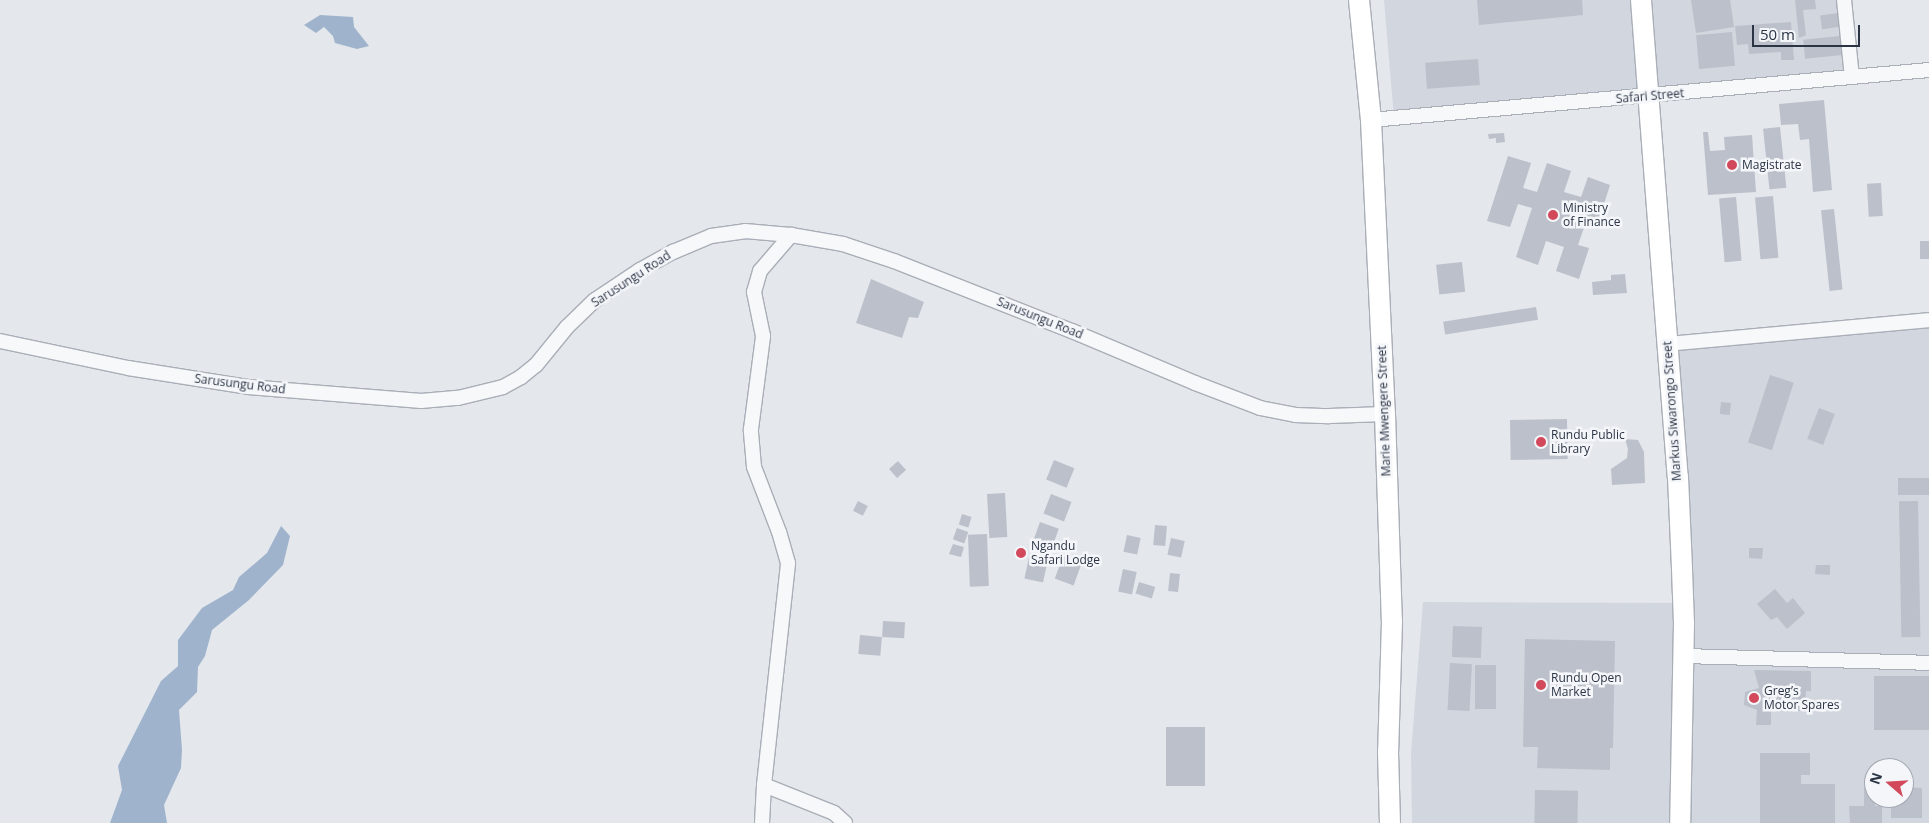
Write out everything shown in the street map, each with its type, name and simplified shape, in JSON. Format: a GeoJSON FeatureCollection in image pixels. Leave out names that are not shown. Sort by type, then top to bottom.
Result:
{"type":"FeatureCollection","features":[{"type":"Feature","properties":{"kind":"street","name":"Marie Mwengere Street"},"geometry":{"type":"LineString","coordinates":[[1359,0],[1371,120],[1385,414],[1392,621],[1388,752],[1390,823]]}},
{"type":"Feature","properties":{"kind":"street","name":"Markus Siwarongo Street"},"geometry":{"type":"LineString","coordinates":[[1641,0],[1678,477],[1683,656],[1680,823]]}},
{"type":"Feature","properties":{"kind":"street"},"geometry":{"type":"LineString","coordinates":[[1844,0],[1852,77]]}},
{"type":"Feature","properties":{"kind":"street","name":"Safari Street"},"geometry":{"type":"LineString","coordinates":[[1371,120],[1929,70]]}},
{"type":"Feature","properties":{"kind":"street","name":"Sarusungu Road"},"geometry":{"type":"LineString","coordinates":[[0,341],[128,368],[248,387],[421,401],[458,398],[503,387],[521,377],[536,365],[568,327],[595,300],[673,252],[711,236],[745,231],[791,234],[843,244],[894,261],[1072,331],[1203,387],[1260,408],[1295,415],[1385,414]]}},
{"type":"Feature","properties":{"kind":"street"},"geometry":{"type":"LineString","coordinates":[[762,823],[764,785],[788,563],[779,532],[754,467],[751,428],[763,336],[754,292],[760,270],[791,234]]}},
{"type":"Feature","properties":{"kind":"street"},"geometry":{"type":"LineString","coordinates":[[1667,344],[1929,320]]}},
{"type":"Feature","properties":{"kind":"street"},"geometry":{"type":"LineString","coordinates":[[1683,656],[1929,663]]}},
{"type":"Feature","properties":{"kind":"street"},"geometry":{"type":"LineString","coordinates":[[764,785],[834,813],[845,823]]}},
{"type":"Feature","properties":{"kind":"shaded area"},"geometry":{"type":"Polygon","coordinates":[[[1384,0],[1844,0],[1852,77],[1649,96],[1668,344],[1929,321],[1929,823],[1412,823],[1411,753],[1423,602],[1681,603],[1644,97],[1394,118],[1384,0]]]}},
{"type":"Feature","properties":{"kind":"water"},"geometry":{"type":"Polygon","coordinates":[[[320,15],[353,17],[354,27],[369,46],[357,49],[335,43],[333,36],[324,27],[316,33],[304,25],[320,15]]]}},
{"type":"Feature","properties":{"kind":"water"},"geometry":{"type":"Polygon","coordinates":[[[281,526],[290,536],[283,565],[249,600],[212,630],[205,656],[198,667],[197,692],[179,710],[182,750],[181,768],[164,805],[167,823],[110,823],[122,790],[118,766],[161,681],[178,666],[178,640],[202,608],[233,590],[239,577],[267,553],[281,526]]]}},
{"type":"Feature","properties":{"kind":"building"},"geometry":{"type":"Polygon","coordinates":[[[1477,0],[1582,0],[1583,15],[1479,25],[1477,0]]]}},
{"type":"Feature","properties":{"kind":"building"},"geometry":{"type":"Polygon","coordinates":[[[1691,0],[1730,0],[1734,27],[1696,33],[1691,0]]]}},
{"type":"Feature","properties":{"kind":"building"},"geometry":{"type":"Polygon","coordinates":[[[1795,0],[1815,0],[1816,9],[1803,10],[1806,35],[1799,38],[1795,0]]]}},
{"type":"Feature","properties":{"kind":"building"},"geometry":{"type":"Polygon","coordinates":[[[1838,13],[1840,27],[1822,29],[1820,16],[1838,13]]]}},
{"type":"Feature","properties":{"kind":"building"},"geometry":{"type":"Polygon","coordinates":[[[1791,22],[1794,60],[1781,60],[1781,52],[1749,54],[1748,44],[1737,45],[1735,26],[1791,22]]]}},
{"type":"Feature","properties":{"kind":"building"},"geometry":{"type":"Polygon","coordinates":[[[1732,32],[1735,66],[1699,69],[1696,35],[1732,32]]]}},
{"type":"Feature","properties":{"kind":"building"},"geometry":{"type":"Polygon","coordinates":[[[1840,36],[1842,55],[1805,59],[1803,40],[1840,36]]]}},
{"type":"Feature","properties":{"kind":"building"},"geometry":{"type":"Polygon","coordinates":[[[1478,59],[1480,85],[1427,89],[1425,63],[1478,59]]]}},
{"type":"Feature","properties":{"kind":"building"},"geometry":{"type":"Polygon","coordinates":[[[1824,100],[1832,190],[1813,192],[1809,139],[1800,140],[1798,124],[1781,125],[1779,104],[1824,100]]]}},
{"type":"Feature","properties":{"kind":"building"},"geometry":{"type":"Polygon","coordinates":[[[1780,127],[1786,188],[1769,189],[1763,129],[1780,127]]]}},
{"type":"Feature","properties":{"kind":"building"},"geometry":{"type":"Polygon","coordinates":[[[1703,132],[1708,132],[1710,151],[1725,150],[1724,137],[1752,135],[1756,192],[1708,195],[1703,132]]]}},
{"type":"Feature","properties":{"kind":"building"},"geometry":{"type":"Polygon","coordinates":[[[1504,133],[1505,142],[1496,143],[1496,138],[1489,139],[1488,134],[1504,133]]]}},
{"type":"Feature","properties":{"kind":"building"},"geometry":{"type":"Polygon","coordinates":[[[1508,156],[1531,163],[1523,188],[1537,192],[1547,163],[1571,171],[1564,192],[1581,197],[1588,177],[1610,185],[1598,223],[1587,219],[1578,245],[1589,248],[1579,279],[1556,271],[1564,247],[1546,241],[1538,265],[1516,257],[1532,208],[1518,204],[1510,227],[1487,221],[1508,156]]]}},
{"type":"Feature","properties":{"kind":"building"},"geometry":{"type":"Polygon","coordinates":[[[1881,183],[1883,216],[1869,217],[1867,184],[1881,183]]]}},
{"type":"Feature","properties":{"kind":"building"},"geometry":{"type":"Polygon","coordinates":[[[1773,196],[1778,258],[1760,259],[1755,198],[1773,196]]]}},
{"type":"Feature","properties":{"kind":"building"},"geometry":{"type":"Polygon","coordinates":[[[1736,197],[1742,261],[1725,262],[1719,198],[1736,197]]]}},
{"type":"Feature","properties":{"kind":"building"},"geometry":{"type":"Polygon","coordinates":[[[1834,209],[1842,290],[1830,291],[1821,210],[1834,209]]]}},
{"type":"Feature","properties":{"kind":"building"},"geometry":{"type":"Polygon","coordinates":[[[1920,241],[1929,241],[1929,259],[1920,259],[1920,241]]]}},
{"type":"Feature","properties":{"kind":"building"},"geometry":{"type":"Polygon","coordinates":[[[1462,262],[1465,292],[1439,295],[1436,265],[1462,262]]]}},
{"type":"Feature","properties":{"kind":"building"},"geometry":{"type":"Polygon","coordinates":[[[1625,274],[1627,293],[1593,295],[1592,282],[1611,280],[1611,275],[1625,274]]]}},
{"type":"Feature","properties":{"kind":"building"},"geometry":{"type":"Polygon","coordinates":[[[871,279],[924,302],[918,318],[909,317],[902,338],[856,323],[871,279]]]}},
{"type":"Feature","properties":{"kind":"building"},"geometry":{"type":"Polygon","coordinates":[[[1536,307],[1538,320],[1445,335],[1443,322],[1536,307]]]}},
{"type":"Feature","properties":{"kind":"building"},"geometry":{"type":"Polygon","coordinates":[[[1770,375],[1794,383],[1772,450],[1748,443],[1770,375]]]}},
{"type":"Feature","properties":{"kind":"building"},"geometry":{"type":"Polygon","coordinates":[[[1721,402],[1731,403],[1730,415],[1720,414],[1721,402]]]}},
{"type":"Feature","properties":{"kind":"building"},"geometry":{"type":"Polygon","coordinates":[[[1819,408],[1835,414],[1823,445],[1807,439],[1819,408]]]}},
{"type":"Feature","properties":{"kind":"building"},"geometry":{"type":"Polygon","coordinates":[[[1567,419],[1568,459],[1511,460],[1510,420],[1567,419]]]}},
{"type":"Feature","properties":{"kind":"building"},"geometry":{"type":"Polygon","coordinates":[[[1625,439],[1638,440],[1644,452],[1645,483],[1612,485],[1611,469],[1627,458],[1628,449],[1625,439]]]}},
{"type":"Feature","properties":{"kind":"building"},"geometry":{"type":"Polygon","coordinates":[[[1054,460],[1074,468],[1067,488],[1046,479],[1054,460]]]}},
{"type":"Feature","properties":{"kind":"building"},"geometry":{"type":"Polygon","coordinates":[[[898,461],[906,470],[897,478],[889,469],[898,461]]]}},
{"type":"Feature","properties":{"kind":"building"},"geometry":{"type":"Polygon","coordinates":[[[1898,478],[1929,478],[1929,495],[1898,495],[1898,478]]]}},
{"type":"Feature","properties":{"kind":"building"},"geometry":{"type":"Polygon","coordinates":[[[1005,493],[1007,537],[989,538],[987,494],[1005,493]]]}},
{"type":"Feature","properties":{"kind":"building"},"geometry":{"type":"Polygon","coordinates":[[[1051,494],[1072,502],[1064,521],[1043,514],[1051,494]]]}},
{"type":"Feature","properties":{"kind":"building"},"geometry":{"type":"Polygon","coordinates":[[[858,501],[868,506],[863,516],[853,511],[858,501]]]}},
{"type":"Feature","properties":{"kind":"building"},"geometry":{"type":"Polygon","coordinates":[[[1899,501],[1918,501],[1920,637],[1901,637],[1899,501]]]}},
{"type":"Feature","properties":{"kind":"building"},"geometry":{"type":"Polygon","coordinates":[[[962,514],[972,517],[968,527],[959,525],[962,514]]]}},
{"type":"Feature","properties":{"kind":"building"},"geometry":{"type":"Polygon","coordinates":[[[1040,522],[1059,529],[1051,550],[1032,543],[1040,522]]]}},
{"type":"Feature","properties":{"kind":"building"},"geometry":{"type":"Polygon","coordinates":[[[1155,525],[1167,526],[1165,546],[1153,545],[1155,525]]]}},
{"type":"Feature","properties":{"kind":"building"},"geometry":{"type":"Polygon","coordinates":[[[957,528],[968,532],[964,543],[953,539],[957,528]]]}},
{"type":"Feature","properties":{"kind":"building"},"geometry":{"type":"Polygon","coordinates":[[[987,534],[989,586],[970,587],[968,535],[987,534]]]}},
{"type":"Feature","properties":{"kind":"building"},"geometry":{"type":"Polygon","coordinates":[[[1127,535],[1141,538],[1137,555],[1123,552],[1127,535]]]}},
{"type":"Feature","properties":{"kind":"building"},"geometry":{"type":"Polygon","coordinates":[[[1171,538],[1185,541],[1181,558],[1167,555],[1171,538]]]}},
{"type":"Feature","properties":{"kind":"building"},"geometry":{"type":"Polygon","coordinates":[[[953,544],[964,547],[961,557],[949,554],[953,544]]]}},
{"type":"Feature","properties":{"kind":"building"},"geometry":{"type":"Polygon","coordinates":[[[1749,548],[1763,548],[1762,559],[1749,558],[1749,548]]]}},
{"type":"Feature","properties":{"kind":"building"},"geometry":{"type":"Polygon","coordinates":[[[1063,556],[1082,563],[1074,585],[1055,579],[1063,556]]]}},
{"type":"Feature","properties":{"kind":"building"},"geometry":{"type":"Polygon","coordinates":[[[1029,557],[1048,561],[1043,582],[1024,579],[1029,557]]]}},
{"type":"Feature","properties":{"kind":"building"},"geometry":{"type":"Polygon","coordinates":[[[1816,565],[1830,565],[1830,575],[1815,574],[1816,565]]]}},
{"type":"Feature","properties":{"kind":"building"},"geometry":{"type":"Polygon","coordinates":[[[1123,569],[1137,572],[1132,594],[1118,591],[1123,569]]]}},
{"type":"Feature","properties":{"kind":"building"},"geometry":{"type":"Polygon","coordinates":[[[1170,573],[1180,574],[1178,592],[1168,591],[1170,573]]]}},
{"type":"Feature","properties":{"kind":"building"},"geometry":{"type":"Polygon","coordinates":[[[1139,582],[1155,587],[1152,598],[1135,593],[1139,582]]]}},
{"type":"Feature","properties":{"kind":"building"},"geometry":{"type":"Polygon","coordinates":[[[1775,589],[1787,603],[1793,598],[1805,613],[1787,629],[1777,617],[1771,620],[1757,604],[1775,589]]]}},
{"type":"Feature","properties":{"kind":"building"},"geometry":{"type":"Polygon","coordinates":[[[883,621],[905,622],[904,638],[882,637],[883,621]]]}},
{"type":"Feature","properties":{"kind":"building"},"geometry":{"type":"Polygon","coordinates":[[[1453,626],[1482,627],[1481,658],[1452,657],[1453,626]]]}},
{"type":"Feature","properties":{"kind":"building"},"geometry":{"type":"Polygon","coordinates":[[[860,635],[882,637],[880,656],[858,654],[860,635]]]}},
{"type":"Feature","properties":{"kind":"building"},"geometry":{"type":"Polygon","coordinates":[[[1525,639],[1615,641],[1613,748],[1610,748],[1610,770],[1537,768],[1538,747],[1523,747],[1525,639]]]}},
{"type":"Feature","properties":{"kind":"building"},"geometry":{"type":"Polygon","coordinates":[[[1450,663],[1472,664],[1470,711],[1448,710],[1450,663]]]}},
{"type":"Feature","properties":{"kind":"building"},"geometry":{"type":"Polygon","coordinates":[[[1475,665],[1496,665],[1496,709],[1475,709],[1475,665]]]}},
{"type":"Feature","properties":{"kind":"building"},"geometry":{"type":"Polygon","coordinates":[[[1754,670],[1811,671],[1811,691],[1806,691],[1805,711],[1771,711],[1771,725],[1756,725],[1757,710],[1744,705],[1745,692],[1759,688],[1754,670]]]}},
{"type":"Feature","properties":{"kind":"building"},"geometry":{"type":"Polygon","coordinates":[[[1874,676],[1929,676],[1929,730],[1874,730],[1874,676]]]}},
{"type":"Feature","properties":{"kind":"building"},"geometry":{"type":"Polygon","coordinates":[[[1166,727],[1205,727],[1205,786],[1166,786],[1166,727]]]}},
{"type":"Feature","properties":{"kind":"building"},"geometry":{"type":"Polygon","coordinates":[[[1760,753],[1810,753],[1810,775],[1801,775],[1801,784],[1835,784],[1835,823],[1760,823],[1760,753]]]}},
{"type":"Feature","properties":{"kind":"building"},"geometry":{"type":"Polygon","coordinates":[[[1914,788],[1922,788],[1922,818],[1891,818],[1891,808],[1914,808],[1914,788]]]}},
{"type":"Feature","properties":{"kind":"building"},"geometry":{"type":"Polygon","coordinates":[[[1535,790],[1578,791],[1577,823],[1534,823],[1535,790]]]}},
{"type":"Feature","properties":{"kind":"building"},"geometry":{"type":"Polygon","coordinates":[[[1849,806],[1882,808],[1882,823],[1850,823],[1849,806]]]}},
{"type":"Feature","properties":{"kind":"place","name":"Magistrate"},"geometry":{"type":"Point","coordinates":[1732,165]}},
{"type":"Feature","properties":{"kind":"place","name":"Ministry of Finance"},"geometry":{"type":"Point","coordinates":[1553,215]}},
{"type":"Feature","properties":{"kind":"place","name":"Rundu Public Library"},"geometry":{"type":"Point","coordinates":[1541,442]}},
{"type":"Feature","properties":{"kind":"place","name":"Ngandu Safari Lodge"},"geometry":{"type":"Point","coordinates":[1021,553]}},
{"type":"Feature","properties":{"kind":"place","name":"Rundu Open Market"},"geometry":{"type":"Point","coordinates":[1541,685]}},
{"type":"Feature","properties":{"kind":"place","name":"Greg’s Motor Spares"},"geometry":{"type":"Point","coordinates":[1754,698]}}]}
